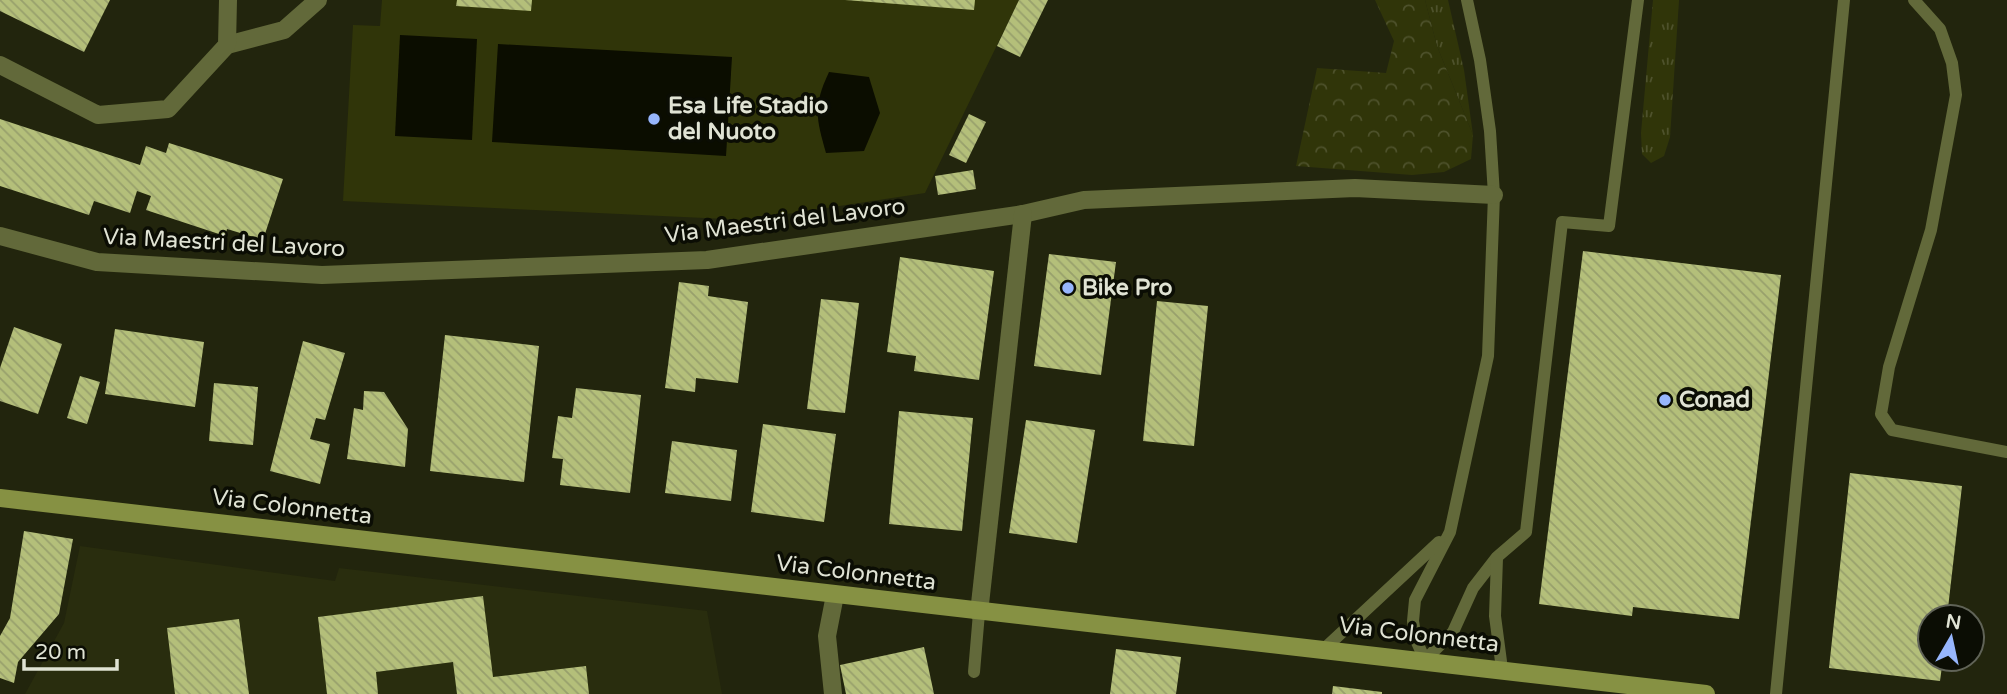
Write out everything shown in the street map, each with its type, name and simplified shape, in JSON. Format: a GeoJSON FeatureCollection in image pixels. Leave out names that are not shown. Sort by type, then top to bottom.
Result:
{"type":"FeatureCollection","features":[{"type":"Feature","properties":{"kind":"main road","name":"Via Colonnetta"},"geometry":{"type":"LineString","coordinates":[[0,498],[979,613],[1426,660],[1706,694]]}},
{"type":"Feature","properties":{"kind":"street"},"geometry":{"type":"LineString","coordinates":[[227,45],[228,0]]}},
{"type":"Feature","properties":{"kind":"street"},"geometry":{"type":"LineString","coordinates":[[0,65],[98,115],[168,108],[227,45],[284,30],[318,0]]}},
{"type":"Feature","properties":{"kind":"street","name":"Via Maestri del Lavoro"},"geometry":{"type":"LineString","coordinates":[[0,236],[97,262],[322,275],[707,260],[1024,214],[1084,200],[1343,189],[1494,195]]}},
{"type":"Feature","properties":{"kind":"street"},"geometry":{"type":"LineString","coordinates":[[979,613],[1024,214]]}},
{"type":"Feature","properties":{"kind":"street"},"geometry":{"type":"LineString","coordinates":[[833,694],[827,636],[835,595]]}},
{"type":"Feature","properties":{"kind":"lane"},"geometry":{"type":"LineString","coordinates":[[1467,0],[1480,60],[1490,131],[1494,195],[1488,356],[1450,532],[1415,600],[1413,621],[1416,640],[1426,660],[1453,632],[1473,588],[1497,557],[1526,532],[1562,222],[1609,226],[1637,0]]}},
{"type":"Feature","properties":{"kind":"lane"},"geometry":{"type":"LineString","coordinates":[[1776,694],[1844,0]]}},
{"type":"Feature","properties":{"kind":"lane"},"geometry":{"type":"LineString","coordinates":[[1914,0],[1940,30],[1952,63],[1955,95],[1931,230],[1889,368],[1881,414],[1892,430],[2007,452]]}},
{"type":"Feature","properties":{"kind":"lane"},"geometry":{"type":"LineString","coordinates":[[1324,649],[1450,532]]}},
{"type":"Feature","properties":{"kind":"lane"},"geometry":{"type":"LineString","coordinates":[[1497,557],[1495,616],[1502,669]]}},
{"type":"Feature","properties":{"kind":"lane"},"geometry":{"type":"LineString","coordinates":[[974,672],[979,613]]}},
{"type":"Feature","properties":{"kind":"shaded area"},"geometry":{"type":"Polygon","coordinates":[[[400,35],[477,39],[472,140],[395,136],[400,35]]]}},
{"type":"Feature","properties":{"kind":"shaded area"},"geometry":{"type":"Polygon","coordinates":[[[498,44],[732,57],[726,156],[492,142],[498,44]]]}},
{"type":"Feature","properties":{"kind":"shaded area"},"geometry":{"type":"Polygon","coordinates":[[[829,72],[869,77],[880,113],[864,151],[826,153],[820,130],[818,103],[829,72]]]}},
{"type":"Feature","properties":{"kind":"shaded area"},"geometry":{"type":"Polygon","coordinates":[[[80,546],[335,581],[339,568],[707,611],[722,694],[25,694],[64,623],[80,546]]]}},
{"type":"Feature","properties":{"kind":"green space","name":"Esa Life Stadio del Nuoto"},"geometry":{"type":"Polygon","coordinates":[[[382,0],[1019,0],[925,193],[747,220],[343,201],[353,25],[380,26],[382,0]]]}},
{"type":"Feature","properties":{"kind":"green space"},"geometry":{"type":"Polygon","coordinates":[[[1375,0],[1425,0],[1437,46],[1473,135],[1471,159],[1444,172],[1412,175],[1296,166],[1317,68],[1386,73],[1394,41],[1375,0]]]}},
{"type":"Feature","properties":{"kind":"green space"},"geometry":{"type":"Polygon","coordinates":[[[1425,0],[1448,0],[1464,70],[1473,135],[1437,46],[1425,0]]]}},
{"type":"Feature","properties":{"kind":"green space"},"geometry":{"type":"Polygon","coordinates":[[[1653,0],[1679,0],[1670,137],[1664,156],[1651,163],[1642,154],[1641,133],[1653,0]]]}},
{"type":"Feature","properties":{"kind":"building"},"geometry":{"type":"Polygon","coordinates":[[[0,0],[110,0],[84,52],[0,11],[0,0]]]}},
{"type":"Feature","properties":{"kind":"building"},"geometry":{"type":"Polygon","coordinates":[[[457,0],[532,0],[531,11],[456,6],[457,0]]]}},
{"type":"Feature","properties":{"kind":"building"},"geometry":{"type":"Polygon","coordinates":[[[845,0],[975,0],[974,10],[845,0]]]}},
{"type":"Feature","properties":{"kind":"building"},"geometry":{"type":"Polygon","coordinates":[[[1019,0],[1048,0],[1020,57],[997,46],[1019,0]]]}},
{"type":"Feature","properties":{"kind":"building"},"geometry":{"type":"Polygon","coordinates":[[[969,114],[986,122],[966,163],[949,155],[969,114]]]}},
{"type":"Feature","properties":{"kind":"building"},"geometry":{"type":"Polygon","coordinates":[[[0,119],[140,165],[146,146],[166,153],[169,143],[283,179],[263,240],[227,229],[225,236],[146,210],[151,196],[137,191],[130,213],[94,201],[89,215],[0,186],[0,119]]]}},
{"type":"Feature","properties":{"kind":"building"},"geometry":{"type":"Polygon","coordinates":[[[973,170],[976,189],[938,195],[935,176],[973,170]]]}},
{"type":"Feature","properties":{"kind":"building","name":"Conad"},"geometry":{"type":"Polygon","coordinates":[[[1583,251],[1781,275],[1739,619],[1633,607],[1632,616],[1539,604],[1583,251]]]}},
{"type":"Feature","properties":{"kind":"building"},"geometry":{"type":"Polygon","coordinates":[[[1049,254],[1116,262],[1101,375],[1034,366],[1049,254]]]}},
{"type":"Feature","properties":{"kind":"building"},"geometry":{"type":"Polygon","coordinates":[[[900,257],[994,271],[979,380],[914,371],[916,356],[887,352],[900,257]]]}},
{"type":"Feature","properties":{"kind":"building"},"geometry":{"type":"Polygon","coordinates":[[[679,282],[709,286],[708,296],[748,302],[738,383],[696,378],[695,392],[665,388],[679,282]]]}},
{"type":"Feature","properties":{"kind":"building"},"geometry":{"type":"Polygon","coordinates":[[[821,299],[859,303],[845,413],[807,409],[821,299]]]}},
{"type":"Feature","properties":{"kind":"building"},"geometry":{"type":"Polygon","coordinates":[[[1157,301],[1208,306],[1194,446],[1143,441],[1157,301]]]}},
{"type":"Feature","properties":{"kind":"building"},"geometry":{"type":"Polygon","coordinates":[[[14,327],[62,344],[38,414],[0,401],[0,368],[14,327]]]}},
{"type":"Feature","properties":{"kind":"building"},"geometry":{"type":"Polygon","coordinates":[[[115,329],[204,342],[195,407],[105,394],[115,329]]]}},
{"type":"Feature","properties":{"kind":"building"},"geometry":{"type":"Polygon","coordinates":[[[445,335],[539,346],[524,482],[430,471],[445,335]]]}},
{"type":"Feature","properties":{"kind":"building"},"geometry":{"type":"Polygon","coordinates":[[[303,341],[345,353],[325,420],[316,418],[310,439],[330,444],[320,484],[270,471],[303,341]]]}},
{"type":"Feature","properties":{"kind":"building"},"geometry":{"type":"Polygon","coordinates":[[[80,376],[100,382],[87,424],[67,418],[80,376]]]}},
{"type":"Feature","properties":{"kind":"building"},"geometry":{"type":"Polygon","coordinates":[[[214,383],[258,387],[253,445],[209,441],[214,383]]]}},
{"type":"Feature","properties":{"kind":"building"},"geometry":{"type":"Polygon","coordinates":[[[576,388],[641,395],[630,493],[560,485],[563,459],[552,458],[558,416],[572,418],[576,388]]]}},
{"type":"Feature","properties":{"kind":"building"},"geometry":{"type":"Polygon","coordinates":[[[364,391],[384,392],[408,429],[405,467],[347,459],[354,408],[363,410],[364,391]]]}},
{"type":"Feature","properties":{"kind":"building"},"geometry":{"type":"Polygon","coordinates":[[[899,411],[973,418],[962,531],[889,524],[899,411]]]}},
{"type":"Feature","properties":{"kind":"building"},"geometry":{"type":"Polygon","coordinates":[[[1026,420],[1095,430],[1077,543],[1009,533],[1026,420]]]}},
{"type":"Feature","properties":{"kind":"building"},"geometry":{"type":"Polygon","coordinates":[[[763,424],[836,434],[824,522],[751,512],[763,424]]]}},
{"type":"Feature","properties":{"kind":"building"},"geometry":{"type":"Polygon","coordinates":[[[672,441],[737,450],[731,501],[665,493],[672,441]]]}},
{"type":"Feature","properties":{"kind":"building"},"geometry":{"type":"Polygon","coordinates":[[[1850,473],[1962,486],[1949,603],[1916,603],[1916,673],[1941,673],[1940,681],[1829,668],[1850,473]]]}},
{"type":"Feature","properties":{"kind":"building"},"geometry":{"type":"Polygon","coordinates":[[[24,531],[73,539],[59,614],[18,662],[14,683],[0,678],[0,636],[10,618],[24,531]]]}},
{"type":"Feature","properties":{"kind":"building"},"geometry":{"type":"Polygon","coordinates":[[[483,596],[493,677],[586,666],[589,694],[457,694],[453,662],[376,672],[378,694],[327,694],[318,617],[483,596]]]}},
{"type":"Feature","properties":{"kind":"building"},"geometry":{"type":"Polygon","coordinates":[[[239,619],[249,694],[175,694],[167,628],[239,619]]]}},
{"type":"Feature","properties":{"kind":"building"},"geometry":{"type":"Polygon","coordinates":[[[924,647],[934,694],[846,694],[840,665],[924,647]]]}},
{"type":"Feature","properties":{"kind":"building"},"geometry":{"type":"Polygon","coordinates":[[[1116,649],[1181,657],[1176,694],[1110,694],[1116,649]]]}},
{"type":"Feature","properties":{"kind":"building"},"geometry":{"type":"Polygon","coordinates":[[[1333,686],[1382,692],[1382,694],[1332,694],[1333,686]]]}},
{"type":"Feature","properties":{"kind":"place","name":"Esa Life Stadio del Nuoto"},"geometry":{"type":"Point","coordinates":[654,119]}},
{"type":"Feature","properties":{"kind":"place","name":"Bike Pro"},"geometry":{"type":"Point","coordinates":[1068,288]}},
{"type":"Feature","properties":{"kind":"place","name":"Conad"},"geometry":{"type":"Point","coordinates":[1665,400]}}]}
